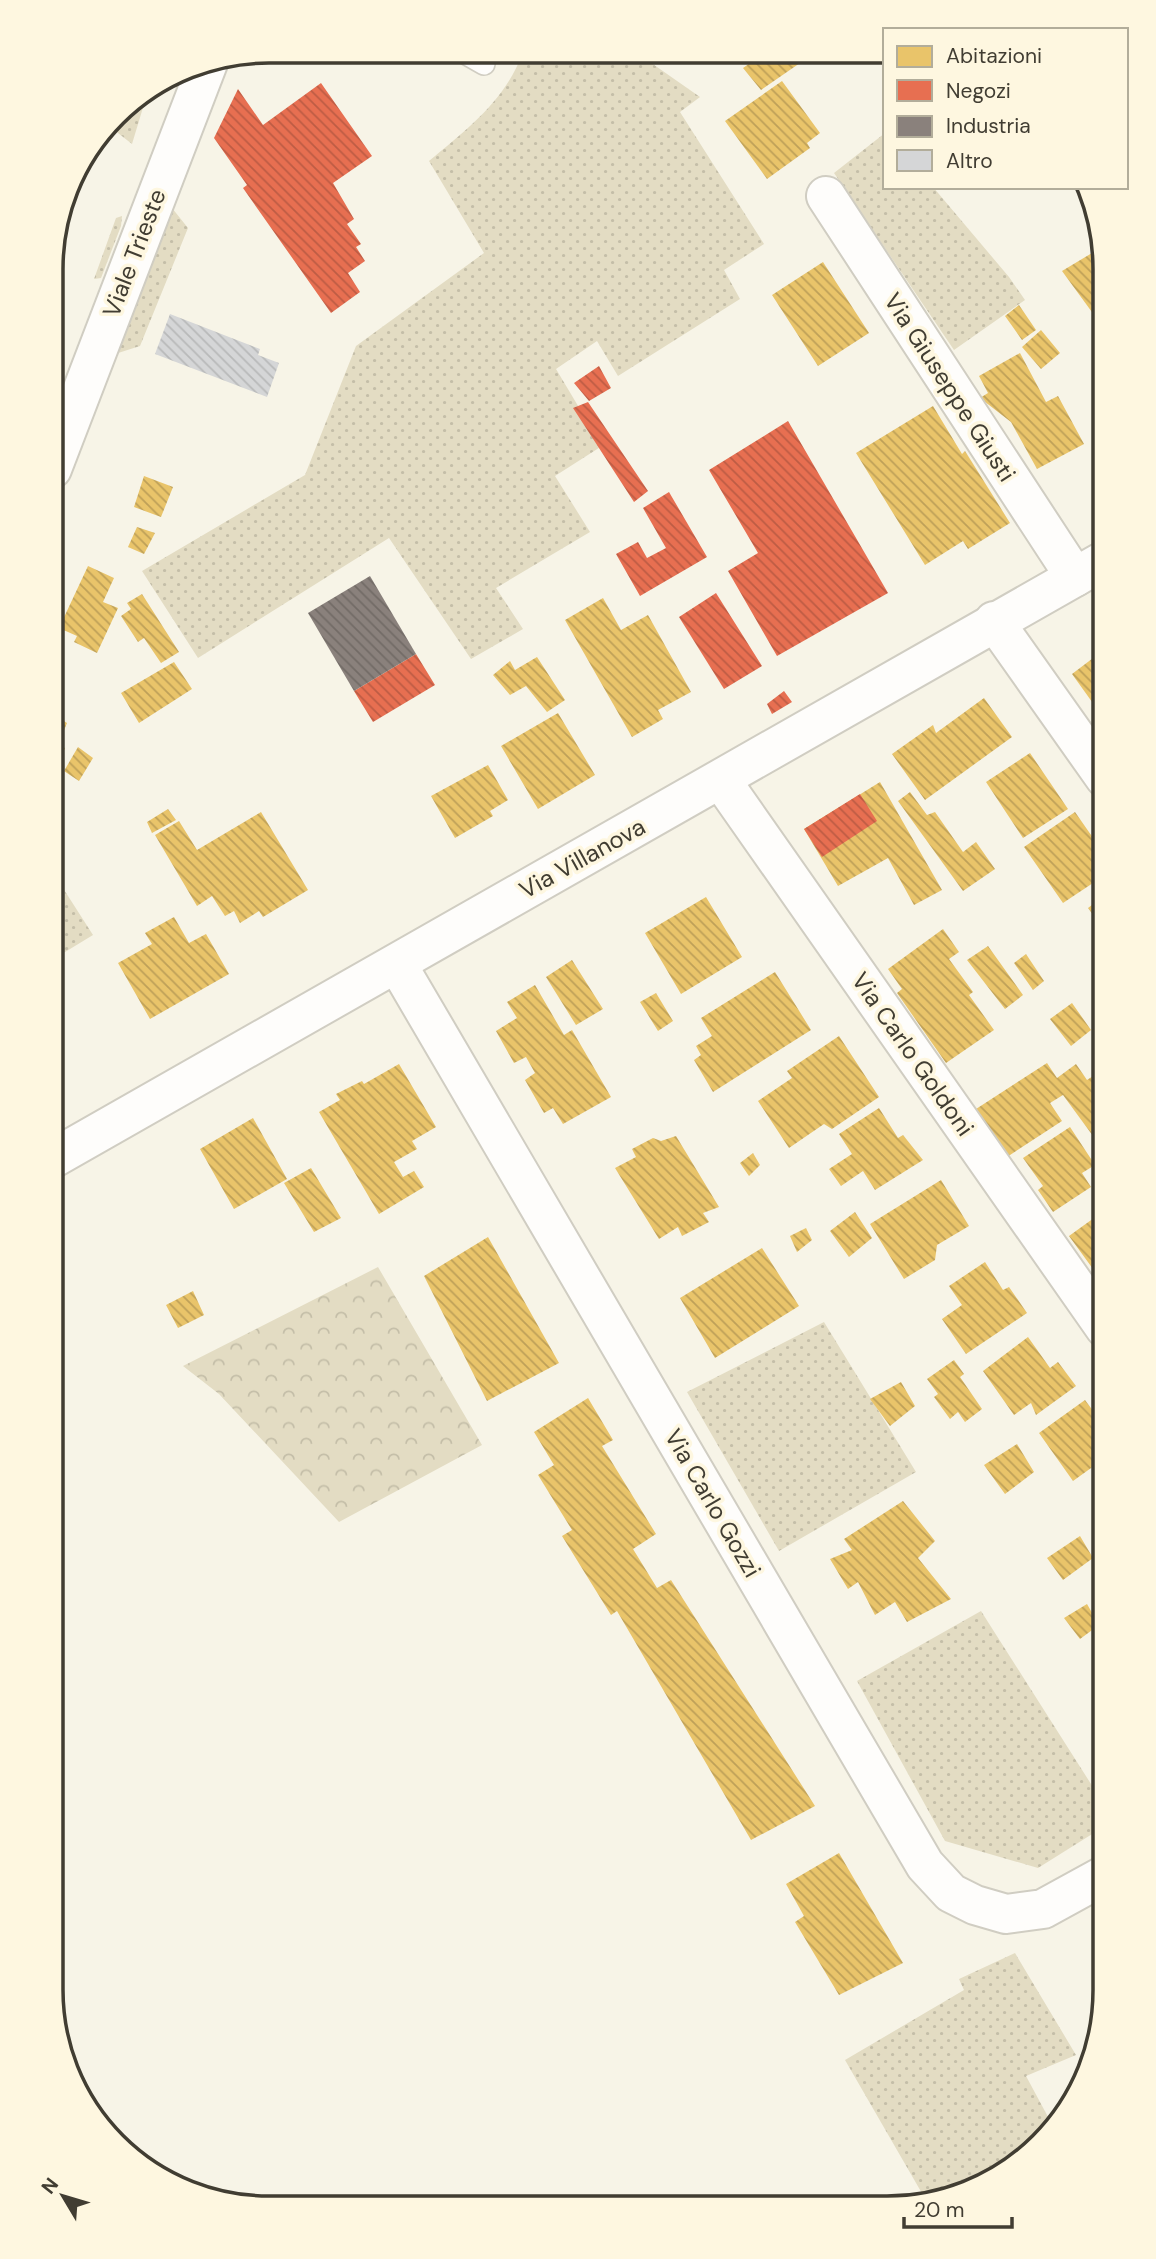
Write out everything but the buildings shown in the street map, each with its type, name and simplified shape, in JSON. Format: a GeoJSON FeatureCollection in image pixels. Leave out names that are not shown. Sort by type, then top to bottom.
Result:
{"type":"FeatureCollection","features":[{"type":"Feature","properties":{"kind":"street","name":"Viale Trieste"},"geometry":{"type":"LineString","coordinates":[[63,437],[204,74]]}},
{"type":"Feature","properties":{"kind":"street","name":"Via Giuseppe Giusti"},"geometry":{"type":"LineString","coordinates":[[826,196],[1090,568]]}},
{"type":"Feature","properties":{"kind":"street","name":"Via Villanova"},"geometry":{"type":"LineString","coordinates":[[63,1152],[1090,568]]}},
{"type":"Feature","properties":{"kind":"street"},"geometry":{"type":"LineString","coordinates":[[994,621],[1093,761]]}},
{"type":"Feature","properties":{"kind":"street","name":"Via Carlo Goldoni"},"geometry":{"type":"LineString","coordinates":[[721,780],[1093,1311]]}},
{"type":"Feature","properties":{"kind":"street","name":"Via Carlo Gozzi"},"geometry":{"type":"LineString","coordinates":[[397,964],[925,1865],[951,1893],[975,1905],[1006,1914],[1043,1909],[1093,1882]]}},
{"type":"Feature","properties":{"kind":"green space"},"geometry":{"type":"Polygon","coordinates":[[[518,63],[651,63],[700,97],[680,112],[764,244],[724,270],[740,299],[618,376],[597,341],[556,369],[602,446],[555,476],[590,532],[496,588],[523,629],[471,659],[389,538],[198,658],[142,571],[305,475],[356,346],[484,253],[429,161],[484,113],[518,63]]]}},
{"type":"Feature","properties":{"kind":"green space"},"geometry":{"type":"Polygon","coordinates":[[[143,106],[132,144],[116,132],[143,106]]]}},
{"type":"Feature","properties":{"kind":"green space"},"geometry":{"type":"Polygon","coordinates":[[[883,135],[883,189],[935,189],[1009,277],[1025,300],[954,350],[834,173],[883,135]]]}},
{"type":"Feature","properties":{"kind":"green space"},"geometry":{"type":"Polygon","coordinates":[[[172,208],[188,228],[140,346],[115,354],[172,208]]]}},
{"type":"Feature","properties":{"kind":"green space"},"geometry":{"type":"Polygon","coordinates":[[[122,216],[121,226],[101,278],[94,279],[116,218],[122,216]]]}},
{"type":"Feature","properties":{"kind":"green space"},"geometry":{"type":"Polygon","coordinates":[[[63,888],[93,935],[63,953],[63,888]]]}},
{"type":"Feature","properties":{"kind":"green space"},"geometry":{"type":"Polygon","coordinates":[[[378,1267],[482,1445],[339,1522],[219,1394],[183,1366],[378,1267]]]}},
{"type":"Feature","properties":{"kind":"green space"},"geometry":{"type":"Polygon","coordinates":[[[824,1322],[916,1472],[779,1551],[687,1392],[824,1322]]]}},
{"type":"Feature","properties":{"kind":"green space"},"geometry":{"type":"Polygon","coordinates":[[[981,1611],[1093,1787],[1093,1834],[1038,1868],[945,1841],[857,1681],[981,1611]]]}},
{"type":"Feature","properties":{"kind":"green space"},"geometry":{"type":"Polygon","coordinates":[[[1015,1953],[1076,2055],[1026,2076],[1048,2117],[1033,2136],[978,2175],[953,2185],[922,2193],[845,2060],[964,1990],[959,1979],[1015,1953]]]}}]}
